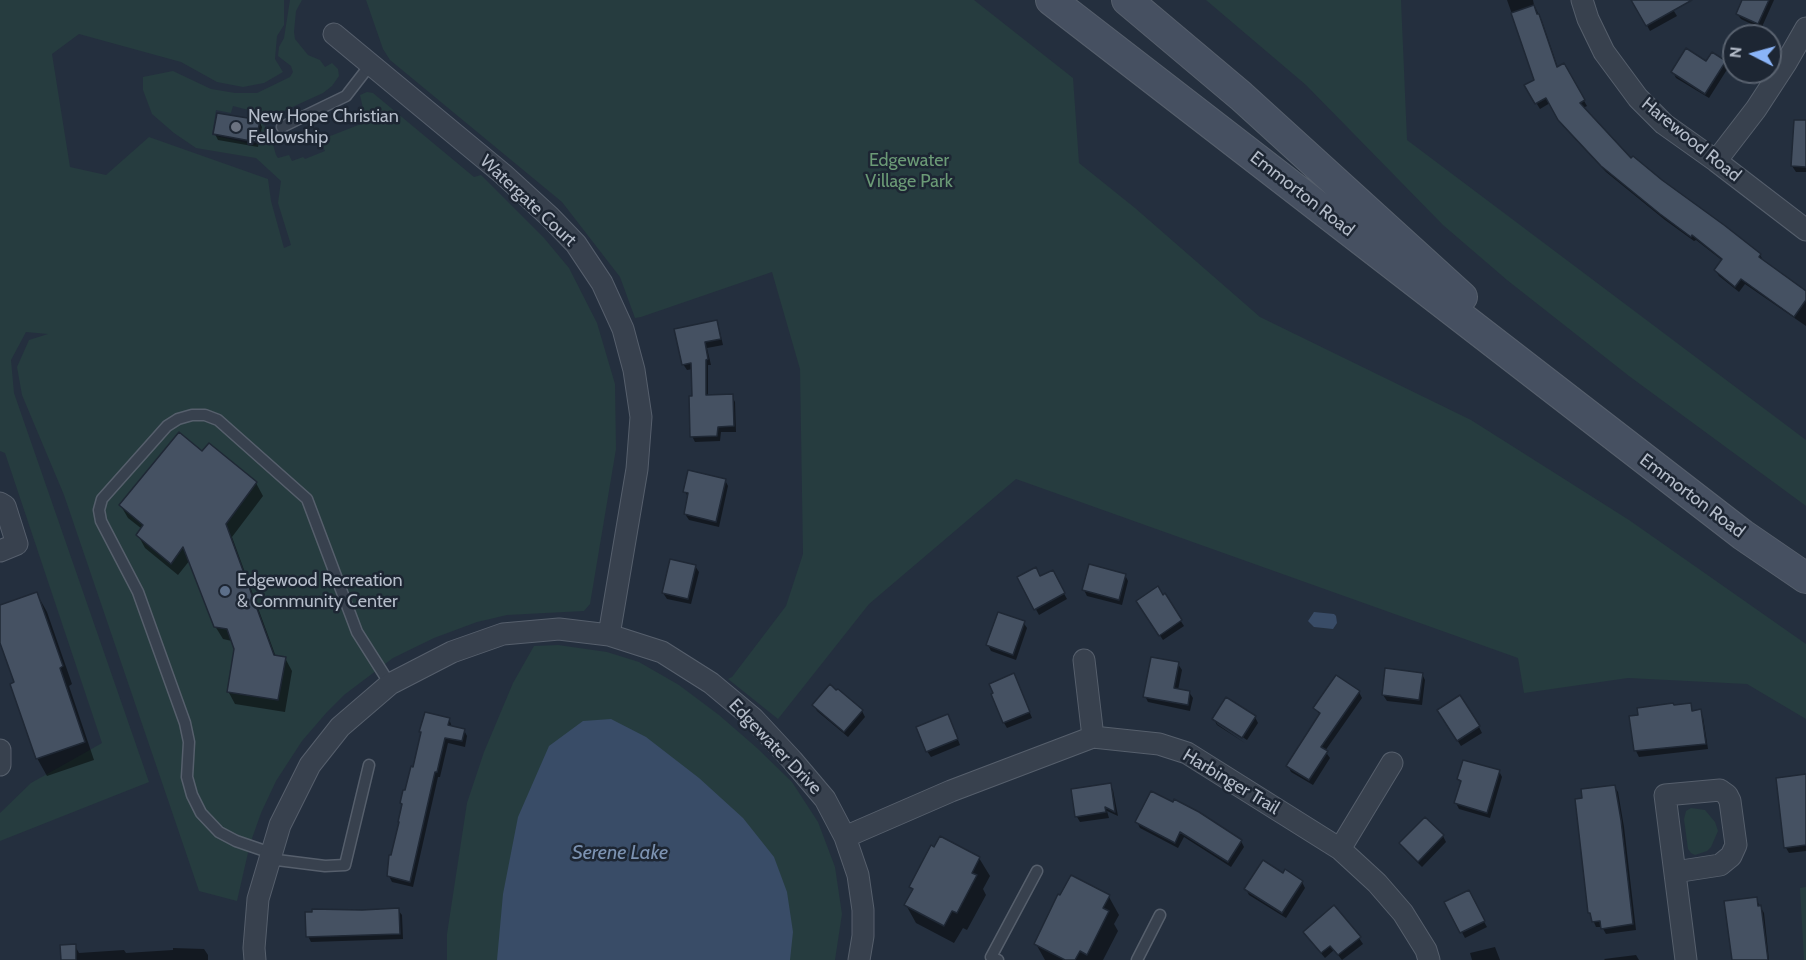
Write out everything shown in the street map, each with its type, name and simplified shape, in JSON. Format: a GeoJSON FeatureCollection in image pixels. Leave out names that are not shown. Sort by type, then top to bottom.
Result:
{"type":"FeatureCollection","features":[{"type":"Feature","properties":{"kind":"main road","name":"Emmorton Road"},"geometry":{"type":"LineString","coordinates":[[1051,0],[1552,389],[1743,535],[1806,578]]}},
{"type":"Feature","properties":{"kind":"main road","name":"Emmorton Road"},"geometry":{"type":"LineString","coordinates":[[1127,0],[1241,96],[1405,244],[1490,323],[1552,389]]}},
{"type":"Feature","properties":{"kind":"street","name":"Harewood Road"},"geometry":{"type":"LineString","coordinates":[[1582,0],[1588,19],[1604,51],[1638,98],[1664,124],[1806,230]]}},
{"type":"Feature","properties":{"kind":"street"},"geometry":{"type":"LineString","coordinates":[[1716,161],[1756,109],[1806,28]]}},
{"type":"Feature","properties":{"kind":"street","name":"Watergate Court"},"geometry":{"type":"LineString","coordinates":[[334,34],[503,174],[576,244],[602,283],[623,328],[634,370],[641,417],[637,469],[609,634]]}},
{"type":"Feature","properties":{"kind":"street"},"geometry":{"type":"LineString","coordinates":[[0,503],[5,506],[17,544],[0,551]]}},
{"type":"Feature","properties":{"kind":"street","name":"Edgewater Drive"},"geometry":{"type":"LineString","coordinates":[[255,960],[258,899],[280,825],[310,765],[340,727],[390,684],[452,652],[503,634],[559,629],[609,634],[662,652],[711,683],[753,718],[792,760],[825,799],[845,837],[858,875],[863,910],[863,936],[859,960]]}},
{"type":"Feature","properties":{"kind":"street"},"geometry":{"type":"LineString","coordinates":[[1084,660],[1093,737]]}},
{"type":"Feature","properties":{"kind":"street","name":"Harbinger Trail"},"geometry":{"type":"LineString","coordinates":[[845,837],[951,791],[1093,737],[1159,744],[1187,753],[1340,849],[1377,883],[1402,913],[1426,950],[1429,960]]}},
{"type":"Feature","properties":{"kind":"street"},"geometry":{"type":"LineString","coordinates":[[0,750],[0,765]]}},
{"type":"Feature","properties":{"kind":"street"},"geometry":{"type":"LineString","coordinates":[[1340,849],[1392,763]]}},
{"type":"Feature","properties":{"kind":"street"},"geometry":{"type":"LineString","coordinates":[[1675,873],[1720,865],[1731,856],[1736,845],[1730,801],[1727,795],[1720,790],[1665,795],[1686,960]]}},
{"type":"Feature","properties":{"kind":"lane"},"geometry":{"type":"LineString","coordinates":[[282,127],[346,96],[370,65]]}},
{"type":"Feature","properties":{"kind":"lane"},"geometry":{"type":"LineString","coordinates":[[369,765],[345,865],[325,866],[270,856],[219,832],[201,813],[192,795],[187,777],[189,742],[185,723],[138,592],[126,565],[101,521],[99,510],[102,499],[167,426],[178,419],[192,415],[205,415],[218,420],[307,499],[357,632],[390,684]]}},
{"type":"Feature","properties":{"kind":"lane"},"geometry":{"type":"LineString","coordinates":[[998,960],[991,957],[1037,871]]}},
{"type":"Feature","properties":{"kind":"lane"},"geometry":{"type":"LineString","coordinates":[[1137,960],[1160,915]]}},
{"type":"Feature","properties":{"kind":"green space"},"geometry":{"type":"Polygon","coordinates":[[[0,0],[284,0],[284,25],[277,36],[275,59],[283,72],[264,83],[243,87],[217,82],[181,62],[79,34],[52,54],[70,167],[106,175],[149,137],[268,179],[271,201],[284,248],[291,245],[278,203],[281,181],[256,158],[196,148],[174,133],[152,114],[143,90],[143,77],[173,71],[211,89],[235,93],[257,93],[290,77],[293,72],[291,66],[278,56],[279,47],[284,38],[290,0],[302,0],[296,11],[295,39],[308,55],[320,60],[325,67],[332,63],[338,69],[339,76],[323,93],[275,115],[233,106],[231,113],[216,110],[212,135],[256,145],[261,123],[265,126],[268,142],[272,141],[278,158],[289,155],[292,161],[303,157],[305,159],[325,151],[320,140],[366,122],[360,95],[367,92],[373,93],[474,177],[481,175],[544,238],[569,268],[597,323],[615,384],[616,449],[590,604],[584,611],[507,615],[477,622],[434,638],[393,658],[344,695],[302,741],[276,781],[250,844],[237,901],[199,891],[64,495],[22,395],[17,367],[29,340],[48,334],[26,332],[11,360],[14,393],[149,782],[0,841],[0,813],[31,783],[102,743],[5,453],[0,451],[0,0]]]}},
{"type":"Feature","properties":{"kind":"green space","name":"Edgewater Village Park"},"geometry":{"type":"Polygon","coordinates":[[[366,0],[974,0],[1073,78],[1079,163],[1135,208],[1260,317],[1471,420],[1629,520],[1806,644],[1806,719],[1747,684],[1628,678],[1524,693],[1518,658],[1016,479],[869,604],[778,719],[728,679],[732,677],[786,606],[803,554],[800,369],[772,272],[635,318],[620,277],[562,202],[390,60],[383,49],[366,0]]]}},
{"type":"Feature","properties":{"kind":"green space"},"geometry":{"type":"Polygon","coordinates":[[[1206,0],[1401,0],[1407,140],[1806,440],[1806,506],[1629,376],[1507,280],[1443,225],[1306,85],[1206,0]]]}},
{"type":"Feature","properties":{"kind":"green space"},"geometry":{"type":"Polygon","coordinates":[[[558,645],[607,652],[639,662],[679,685],[719,715],[792,782],[818,822],[835,867],[842,914],[835,960],[447,960],[447,934],[467,803],[484,752],[513,683],[534,646],[558,645]]]}},
{"type":"Feature","properties":{"kind":"green space"},"geometry":{"type":"Polygon","coordinates":[[[1691,808],[1705,810],[1715,822],[1718,831],[1711,847],[1695,855],[1688,849],[1684,819],[1686,811],[1691,808]]]}},
{"type":"Feature","properties":{"kind":"green space"},"geometry":{"type":"Polygon","coordinates":[[[1806,887],[1806,960],[1804,960],[1800,888],[1806,887]]]}},
{"type":"Feature","properties":{"kind":"water"},"geometry":{"type":"Polygon","coordinates":[[[1314,612],[1334,614],[1337,623],[1333,629],[1314,627],[1308,621],[1314,612]]]}},
{"type":"Feature","properties":{"kind":"water","name":"Serene Lake"},"geometry":{"type":"Polygon","coordinates":[[[611,719],[646,737],[699,778],[743,818],[774,857],[787,892],[793,932],[790,960],[497,960],[503,894],[518,817],[549,746],[583,721],[611,719]]]}},
{"type":"Feature","properties":{"kind":"building"},"geometry":{"type":"Polygon","coordinates":[[[1631,0],[1692,0],[1646,26],[1631,0]]]}},
{"type":"Feature","properties":{"kind":"building"},"geometry":{"type":"Polygon","coordinates":[[[1742,0],[1769,0],[1758,24],[1736,14],[1742,0]]]}},
{"type":"Feature","properties":{"kind":"building"},"geometry":{"type":"Polygon","coordinates":[[[1534,5],[1557,67],[1564,63],[1585,100],[1580,103],[1631,158],[1633,156],[1724,225],[1761,254],[1759,257],[1806,291],[1806,300],[1794,317],[1741,279],[1735,287],[1714,270],[1722,259],[1692,235],[1691,237],[1660,214],[1601,166],[1558,120],[1546,98],[1535,104],[1524,85],[1534,80],[1511,13],[1534,5]]]}},
{"type":"Feature","properties":{"kind":"building"},"geometry":{"type":"Polygon","coordinates":[[[1686,48],[1706,61],[1712,52],[1722,58],[1722,67],[1705,94],[1671,72],[1686,48]]]}},
{"type":"Feature","properties":{"kind":"building","name":"New Hope Christian Fellowship"},"geometry":{"type":"Polygon","coordinates":[[[217,113],[260,120],[256,142],[213,134],[217,113]]]}},
{"type":"Feature","properties":{"kind":"building"},"geometry":{"type":"Polygon","coordinates":[[[1794,120],[1806,120],[1806,167],[1791,166],[1794,120]]]}},
{"type":"Feature","properties":{"kind":"building"},"geometry":{"type":"Polygon","coordinates":[[[717,320],[721,339],[705,342],[708,359],[706,360],[706,395],[733,394],[734,426],[718,427],[717,436],[690,437],[691,363],[682,365],[674,329],[717,320]]]}},
{"type":"Feature","properties":{"kind":"building","name":"Edgewood Recreation & Community Center"},"geometry":{"type":"Polygon","coordinates":[[[179,432],[202,451],[209,443],[257,482],[226,524],[274,655],[286,657],[278,700],[227,692],[234,649],[227,629],[214,627],[183,547],[171,564],[136,535],[143,525],[119,505],[179,432]]]}},
{"type":"Feature","properties":{"kind":"building"},"geometry":{"type":"Polygon","coordinates":[[[688,470],[726,479],[716,522],[684,514],[688,493],[683,492],[688,470]]]}},
{"type":"Feature","properties":{"kind":"building"},"geometry":{"type":"Polygon","coordinates":[[[670,559],[696,565],[688,599],[662,593],[670,559]]]}},
{"type":"Feature","properties":{"kind":"building"},"geometry":{"type":"Polygon","coordinates":[[[1089,564],[1126,574],[1119,600],[1082,590],[1089,564]]]}},
{"type":"Feature","properties":{"kind":"building"},"geometry":{"type":"Polygon","coordinates":[[[1036,567],[1040,576],[1053,570],[1065,593],[1034,610],[1017,577],[1036,567]]]}},
{"type":"Feature","properties":{"kind":"building"},"geometry":{"type":"Polygon","coordinates":[[[1158,586],[1182,620],[1159,636],[1136,601],[1158,586]]]}},
{"type":"Feature","properties":{"kind":"building"},"geometry":{"type":"Polygon","coordinates":[[[37,592],[63,666],[60,668],[85,742],[36,759],[10,684],[14,682],[0,643],[0,605],[37,592]]]}},
{"type":"Feature","properties":{"kind":"building"},"geometry":{"type":"Polygon","coordinates":[[[998,612],[1025,621],[1013,655],[986,645],[998,612]]]}},
{"type":"Feature","properties":{"kind":"building"},"geometry":{"type":"Polygon","coordinates":[[[1151,657],[1179,662],[1174,688],[1190,691],[1188,705],[1143,697],[1151,657]]]}},
{"type":"Feature","properties":{"kind":"building"},"geometry":{"type":"Polygon","coordinates":[[[1385,668],[1423,673],[1419,700],[1382,695],[1385,668]]]}},
{"type":"Feature","properties":{"kind":"building"},"geometry":{"type":"Polygon","coordinates":[[[1014,673],[1030,712],[1003,723],[989,684],[1014,673]]]}},
{"type":"Feature","properties":{"kind":"building"},"geometry":{"type":"Polygon","coordinates":[[[1336,675],[1360,691],[1321,747],[1328,751],[1309,780],[1286,766],[1320,713],[1313,708],[1336,675]]]}},
{"type":"Feature","properties":{"kind":"building"},"geometry":{"type":"Polygon","coordinates":[[[830,684],[863,710],[844,732],[812,705],[830,684]]]}},
{"type":"Feature","properties":{"kind":"building"},"geometry":{"type":"Polygon","coordinates":[[[1460,695],[1480,726],[1457,741],[1437,710],[1460,695]]]}},
{"type":"Feature","properties":{"kind":"building"},"geometry":{"type":"Polygon","coordinates":[[[1226,697],[1256,716],[1242,738],[1212,719],[1226,697]]]}},
{"type":"Feature","properties":{"kind":"building"},"geometry":{"type":"Polygon","coordinates":[[[1673,703],[1674,705],[1691,703],[1692,711],[1701,709],[1706,744],[1634,751],[1629,716],[1638,715],[1637,708],[1673,703]]]}},
{"type":"Feature","properties":{"kind":"building"},"geometry":{"type":"Polygon","coordinates":[[[425,712],[450,718],[448,725],[465,729],[462,741],[445,738],[410,882],[387,876],[389,855],[391,855],[399,822],[403,790],[405,790],[411,766],[413,767],[425,712]]]}},
{"type":"Feature","properties":{"kind":"building"},"geometry":{"type":"Polygon","coordinates":[[[948,714],[958,739],[926,752],[916,727],[948,714]]]}},
{"type":"Feature","properties":{"kind":"building"},"geometry":{"type":"Polygon","coordinates":[[[1463,760],[1500,770],[1487,813],[1454,803],[1461,781],[1457,779],[1463,760]]]}},
{"type":"Feature","properties":{"kind":"building"},"geometry":{"type":"Polygon","coordinates":[[[1806,774],[1806,845],[1784,848],[1776,778],[1806,774]]]}},
{"type":"Feature","properties":{"kind":"building"},"geometry":{"type":"Polygon","coordinates":[[[1111,783],[1115,812],[1105,807],[1106,812],[1075,817],[1071,789],[1111,783]]]}},
{"type":"Feature","properties":{"kind":"building"},"geometry":{"type":"Polygon","coordinates":[[[1615,785],[1633,924],[1601,929],[1600,921],[1592,922],[1590,913],[1588,913],[1575,799],[1582,798],[1581,789],[1615,785]]]}},
{"type":"Feature","properties":{"kind":"building"},"geometry":{"type":"Polygon","coordinates":[[[1151,791],[1173,802],[1174,799],[1199,812],[1242,840],[1228,862],[1180,832],[1175,843],[1135,822],[1151,791]]]}},
{"type":"Feature","properties":{"kind":"building"},"geometry":{"type":"Polygon","coordinates":[[[1425,817],[1444,835],[1418,862],[1399,843],[1425,817]]]}},
{"type":"Feature","properties":{"kind":"building"},"geometry":{"type":"Polygon","coordinates":[[[940,836],[980,857],[972,873],[977,875],[957,913],[952,911],[944,926],[904,905],[913,889],[909,887],[931,845],[934,847],[940,836]]]}},
{"type":"Feature","properties":{"kind":"building"},"geometry":{"type":"Polygon","coordinates":[[[1263,860],[1283,873],[1285,869],[1303,881],[1282,913],[1244,889],[1263,860]]]}},
{"type":"Feature","properties":{"kind":"building"},"geometry":{"type":"Polygon","coordinates":[[[1071,875],[1110,895],[1103,908],[1109,911],[1087,955],[1080,951],[1075,960],[1065,960],[1034,944],[1058,894],[1060,895],[1071,875]]]}},
{"type":"Feature","properties":{"kind":"building"},"geometry":{"type":"Polygon","coordinates":[[[1469,890],[1485,921],[1460,933],[1444,902],[1469,890]]]}},
{"type":"Feature","properties":{"kind":"building"},"geometry":{"type":"Polygon","coordinates":[[[1757,897],[1758,906],[1761,905],[1768,960],[1732,960],[1724,901],[1757,897]]]}},
{"type":"Feature","properties":{"kind":"building"},"geometry":{"type":"Polygon","coordinates":[[[1334,905],[1361,937],[1338,955],[1330,946],[1321,953],[1303,932],[1334,905]]]}},
{"type":"Feature","properties":{"kind":"building"},"geometry":{"type":"Polygon","coordinates":[[[399,908],[400,934],[306,937],[305,912],[312,912],[312,909],[399,908]]]}},
{"type":"Feature","properties":{"kind":"building"},"geometry":{"type":"Polygon","coordinates":[[[76,944],[76,960],[61,960],[60,945],[76,944]]]}},
{"type":"Feature","properties":{"kind":"place","name":"New Hope Christian Fellowship"},"geometry":{"type":"Point","coordinates":[236,127]}},
{"type":"Feature","properties":{"kind":"place","name":"Edgewood Recreation & Community Center"},"geometry":{"type":"Point","coordinates":[225,591]}}]}
